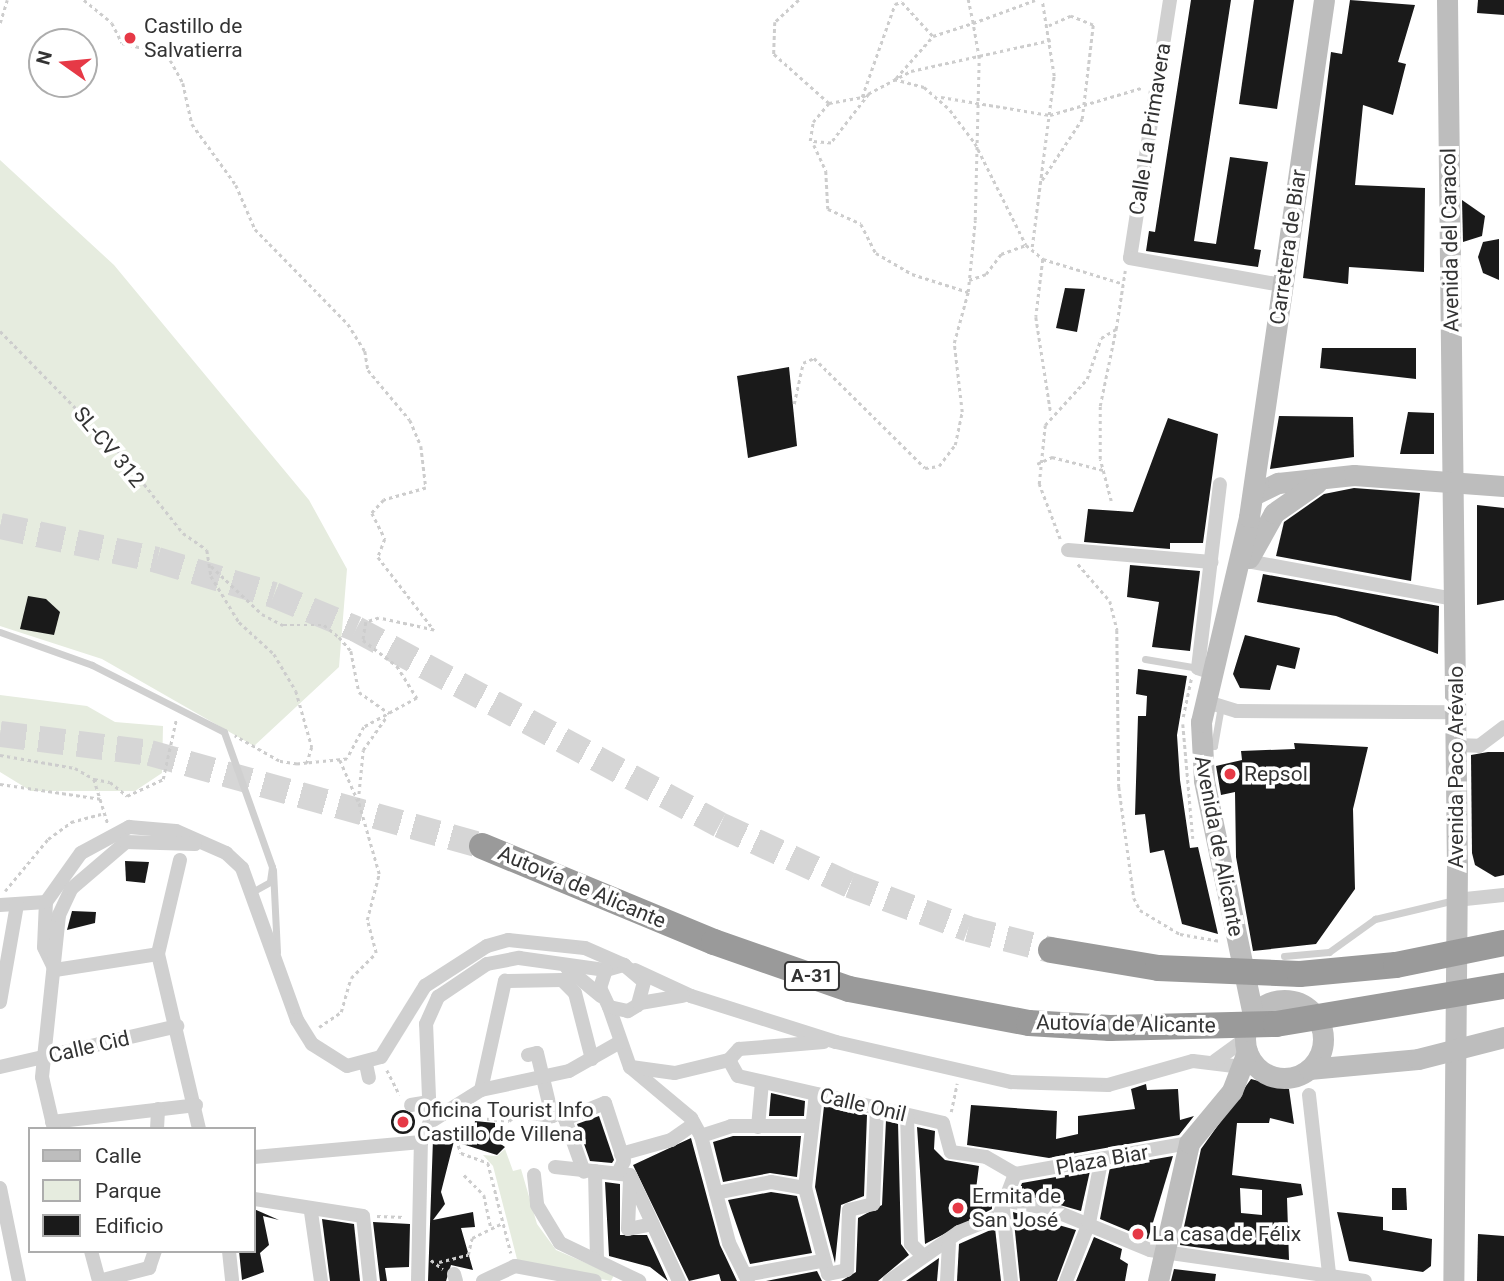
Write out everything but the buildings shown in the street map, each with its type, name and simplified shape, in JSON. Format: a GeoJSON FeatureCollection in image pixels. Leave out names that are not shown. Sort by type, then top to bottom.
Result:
{"type":"FeatureCollection","features":[{"type":"Feature","properties":{"kind":"highway","name":"Autovía de Alicante"},"geometry":{"type":"LineString","coordinates":[[482,846],[714,942],[849,989],[1029,1023],[1161,1028],[1397,1009],[1504,986]]}},
{"type":"Feature","properties":{"kind":"highway"},"geometry":{"type":"LineString","coordinates":[[1051,950],[1158,968],[1300,974],[1396,965],[1467,953],[1504,943]]}},
{"type":"Feature","properties":{"kind":"main road","name":"Carretera de Biar"},"geometry":{"type":"LineString","coordinates":[[1252,495],[1324,0]]}},
{"type":"Feature","properties":{"kind":"main road","name":"Avenida del Caracol"},"geometry":{"type":"LineString","coordinates":[[1447,0],[1455,480]]}},
{"type":"Feature","properties":{"kind":"main road"},"geometry":{"type":"LineString","coordinates":[[1252,495],[1264,506],[1281,493],[1256,464]]}},
{"type":"Feature","properties":{"kind":"main road","name":"Avenida de Alicante"},"geometry":{"type":"LineString","coordinates":[[1253,1015],[1200,748],[1213,704],[1204,670],[1247,561],[1281,493],[1325,480],[1455,480],[1504,486]]}},
{"type":"Feature","properties":{"kind":"main road","name":"Avenida Paco Arévalo"},"geometry":{"type":"LineString","coordinates":[[1453,1281],[1455,480]]}},
{"type":"Feature","properties":{"kind":"main road","name":"Avenida de Alicante"},"geometry":{"type":"LineString","coordinates":[[1235,596],[1252,495]]}},
{"type":"Feature","properties":{"kind":"main road"},"geometry":{"type":"LineString","coordinates":[[1158,1281],[1167,1254],[1189,1143],[1232,1091],[1249,1056],[1253,1015],[1275,1001],[1298,1002],[1316,1016],[1323,1038],[1348,1059],[1377,1064]]}},
{"type":"Feature","properties":{"kind":"main road"},"geometry":{"type":"LineString","coordinates":[[1249,1056],[1284,1078],[1309,1069],[1377,1064],[1452,1054],[1504,1037]]}},
{"type":"Feature","properties":{"kind":"main road"},"geometry":{"type":"LineString","coordinates":[[1309,1069],[1323,1038]]}},
{"type":"Feature","properties":{"kind":"street","name":"Calle La Primavera"},"geometry":{"type":"LineString","coordinates":[[1170,0],[1130,258],[1282,285]]}},
{"type":"Feature","properties":{"kind":"street"},"geometry":{"type":"LineString","coordinates":[[1204,670],[1211,562],[1220,484]]}},
{"type":"Feature","properties":{"kind":"street"},"geometry":{"type":"LineString","coordinates":[[1068,550],[1211,562]]}},
{"type":"Feature","properties":{"kind":"street"},"geometry":{"type":"LineString","coordinates":[[1247,561],[1455,599]]}},
{"type":"Feature","properties":{"kind":"street"},"geometry":{"type":"LineString","coordinates":[[1213,704],[1455,712]]}},
{"type":"Feature","properties":{"kind":"street"},"geometry":{"type":"LineString","coordinates":[[1455,745],[1479,746],[1504,727]]}},
{"type":"Feature","properties":{"kind":"street"},"geometry":{"type":"LineString","coordinates":[[55,970],[44,947],[46,902],[81,853],[115,832],[176,831],[209,846],[242,868],[254,891],[276,963],[307,1036],[327,1057],[368,1071],[394,1042],[425,986],[443,968],[508,940],[599,951],[691,996],[836,1042],[959,1072],[1087,1087],[1249,1056]]}},
{"type":"Feature","properties":{"kind":"street"},"geometry":{"type":"LineString","coordinates":[[195,1105],[53,1125],[42,1077],[60,915],[71,889],[95,864],[127,842],[209,846]]}},
{"type":"Feature","properties":{"kind":"street"},"geometry":{"type":"LineString","coordinates":[[180,860],[158,954],[199,1127]]}},
{"type":"Feature","properties":{"kind":"street"},"geometry":{"type":"LineString","coordinates":[[1456,900],[1504,895]]}},
{"type":"Feature","properties":{"kind":"street"},"geometry":{"type":"LineString","coordinates":[[0,1002],[6,905],[46,902]]}},
{"type":"Feature","properties":{"kind":"street"},"geometry":{"type":"LineString","coordinates":[[565,946],[607,970]]}},
{"type":"Feature","properties":{"kind":"street"},"geometry":{"type":"LineString","coordinates":[[55,970],[158,954]]}},
{"type":"Feature","properties":{"kind":"street"},"geometry":{"type":"LineString","coordinates":[[256,1157],[422,1136],[481,1090],[543,1078],[592,1059],[620,1042],[644,982],[629,968],[607,970],[519,958],[488,964],[438,997],[426,1024],[428,1102],[422,1136],[418,1281]]}},
{"type":"Feature","properties":{"kind":"street"},"geometry":{"type":"LineString","coordinates":[[563,965],[605,1001],[634,1007],[691,996]]}},
{"type":"Feature","properties":{"kind":"street"},"geometry":{"type":"LineString","coordinates":[[607,970],[605,1001],[630,1067],[698,1130],[716,1194],[747,1278],[821,1261]]}},
{"type":"Feature","properties":{"kind":"street"},"geometry":{"type":"LineString","coordinates":[[481,1090],[505,981],[562,980],[575,993],[592,1059]]}},
{"type":"Feature","properties":{"kind":"street","name":"Calle Cid"},"geometry":{"type":"LineString","coordinates":[[0,1067],[177,1026]]}},
{"type":"Feature","properties":{"kind":"street"},"geometry":{"type":"LineString","coordinates":[[630,1067],[676,1073],[729,1060],[739,1049],[836,1042]]}},
{"type":"Feature","properties":{"kind":"street"},"geometry":{"type":"LineString","coordinates":[[527,1055],[537,1053],[558,1117],[589,1171],[597,1260]]}},
{"type":"Feature","properties":{"kind":"street"},"geometry":{"type":"LineString","coordinates":[[1215,1061],[1249,1056]]}},
{"type":"Feature","properties":{"kind":"street","name":"Calle Onil"},"geometry":{"type":"LineString","coordinates":[[729,1060],[738,1076],[943,1123],[951,1152],[986,1157],[1015,1174]]}},
{"type":"Feature","properties":{"kind":"street"},"geometry":{"type":"LineString","coordinates":[[1215,1061],[1232,1091]]}},
{"type":"Feature","properties":{"kind":"street"},"geometry":{"type":"LineString","coordinates":[[758,1127],[762,1082]]}},
{"type":"Feature","properties":{"kind":"street"},"geometry":{"type":"LineString","coordinates":[[816,1094],[805,1188],[821,1261],[828,1274],[848,1275],[849,1210],[873,1204],[877,1107]]}},
{"type":"Feature","properties":{"kind":"street"},"geometry":{"type":"LineString","coordinates":[[1309,1095],[1331,1278]]}},
{"type":"Feature","properties":{"kind":"street"},"geometry":{"type":"LineString","coordinates":[[411,1105],[428,1102]]}},
{"type":"Feature","properties":{"kind":"street"},"geometry":{"type":"LineString","coordinates":[[533,1113],[558,1117],[605,1103],[624,1166],[679,1281]]}},
{"type":"Feature","properties":{"kind":"street"},"geometry":{"type":"LineString","coordinates":[[157,1127],[158,1110]]}},
{"type":"Feature","properties":{"kind":"street"},"geometry":{"type":"LineString","coordinates":[[907,1116],[911,1244],[922,1255]]}},
{"type":"Feature","properties":{"kind":"street"},"geometry":{"type":"LineString","coordinates":[[555,1167],[589,1171],[624,1166],[671,1140],[698,1130],[731,1126],[811,1126]]}},
{"type":"Feature","properties":{"kind":"street","name":"Plaza Biar"},"geometry":{"type":"LineString","coordinates":[[1015,1174],[1101,1162],[1189,1143]]}},
{"type":"Feature","properties":{"kind":"street"},"geometry":{"type":"LineString","coordinates":[[1066,1281],[1089,1223],[1101,1162]]}},
{"type":"Feature","properties":{"kind":"street"},"geometry":{"type":"LineString","coordinates":[[624,1166],[628,1229],[653,1224]]}},
{"type":"Feature","properties":{"kind":"street"},"geometry":{"type":"LineString","coordinates":[[889,1281],[922,1255],[949,1244],[959,1232],[999,1216],[1015,1174]]}},
{"type":"Feature","properties":{"kind":"street"},"geometry":{"type":"LineString","coordinates":[[534,1175],[531,1187],[549,1231],[639,1281]]}},
{"type":"Feature","properties":{"kind":"street"},"geometry":{"type":"LineString","coordinates":[[716,1194],[771,1182],[805,1188]]}},
{"type":"Feature","properties":{"kind":"street"},"geometry":{"type":"LineString","coordinates":[[0,1188],[3,1219],[19,1281]]}},
{"type":"Feature","properties":{"kind":"street"},"geometry":{"type":"LineString","coordinates":[[256,1199],[274,1198],[311,1212],[363,1216],[370,1281]]}},
{"type":"Feature","properties":{"kind":"street"},"geometry":{"type":"LineString","coordinates":[[1003,1200],[1089,1223],[1167,1254],[1365,1281]]}},
{"type":"Feature","properties":{"kind":"street"},"geometry":{"type":"LineString","coordinates":[[1003,1200],[1011,1281]]}},
{"type":"Feature","properties":{"kind":"street"},"geometry":{"type":"LineString","coordinates":[[311,1212],[321,1281]]}},
{"type":"Feature","properties":{"kind":"street"},"geometry":{"type":"LineString","coordinates":[[947,1281],[949,1244]]}},
{"type":"Feature","properties":{"kind":"street"},"geometry":{"type":"LineString","coordinates":[[91,1253],[99,1281],[149,1268],[154,1253]]}},
{"type":"Feature","properties":{"kind":"street"},"geometry":{"type":"LineString","coordinates":[[229,1253],[232,1281]]}},
{"type":"Feature","properties":{"kind":"street"},"geometry":{"type":"LineString","coordinates":[[483,1280],[517,1274],[595,1281]]}},
{"type":"Feature","properties":{"kind":"lane"},"geometry":{"type":"LineString","coordinates":[[0,632],[93,665],[178,710],[213,721],[224,732],[278,889],[276,963]]}},
{"type":"Feature","properties":{"kind":"lane"},"geometry":{"type":"LineString","coordinates":[[1145,659],[1204,670]]}},
{"type":"Feature","properties":{"kind":"lane"},"geometry":{"type":"LineString","coordinates":[[254,891],[270,882],[272,867]]}},
{"type":"Feature","properties":{"kind":"lane"},"geometry":{"type":"LineString","coordinates":[[1284,956],[1329,952],[1375,919],[1456,900]]}},
{"type":"Feature","properties":{"kind":"path"},"geometry":{"type":"LineString","coordinates":[[0,23],[7,0]]}},
{"type":"Feature","properties":{"kind":"path"},"geometry":{"type":"LineString","coordinates":[[84,0],[112,23],[122,43],[167,54],[183,83],[192,124],[236,185],[262,241],[341,316],[365,351],[368,370],[413,425],[426,488],[384,500],[372,513],[385,539],[379,557],[434,630],[379,618],[366,622],[363,640],[415,686],[417,698],[364,727],[347,759],[307,763],[279,761],[224,732]]}},
{"type":"Feature","properties":{"kind":"path"},"geometry":{"type":"LineString","coordinates":[[799,0],[784,9],[770,36],[774,54],[829,103]]}},
{"type":"Feature","properties":{"kind":"path"},"geometry":{"type":"LineString","coordinates":[[794,404],[803,363],[814,358],[918,463],[939,466],[961,429],[954,343],[969,280],[978,54],[968,0]]}},
{"type":"Feature","properties":{"kind":"path"},"geometry":{"type":"LineString","coordinates":[[894,79],[933,36],[1035,0]]}},
{"type":"Feature","properties":{"kind":"path"},"geometry":{"type":"LineString","coordinates":[[1032,247],[1049,115],[1051,40],[1042,0]]}},
{"type":"Feature","properties":{"kind":"path"},"geometry":{"type":"LineString","coordinates":[[862,97],[895,4],[902,2],[933,36]]}},
{"type":"Feature","properties":{"kind":"path"},"geometry":{"type":"LineString","coordinates":[[1040,183],[1083,108],[1093,25],[1072,16],[1049,26]]}},
{"type":"Feature","properties":{"kind":"path"},"geometry":{"type":"LineString","coordinates":[[968,292],[912,274],[876,253],[860,224],[828,209],[826,171],[810,130],[829,103],[862,97],[894,79],[978,54],[1051,40]]}},
{"type":"Feature","properties":{"kind":"path"},"geometry":{"type":"LineString","coordinates":[[894,79],[938,97],[1049,115],[1083,108],[1120,91],[1156,88]]}},
{"type":"Feature","properties":{"kind":"path"},"geometry":{"type":"LineString","coordinates":[[814,145],[831,143],[869,94]]}},
{"type":"Feature","properties":{"kind":"path"},"geometry":{"type":"LineString","coordinates":[[938,97],[975,143],[1026,245]]}},
{"type":"Feature","properties":{"kind":"path"},"geometry":{"type":"LineString","coordinates":[[969,280],[986,274],[1002,254],[1026,245],[1032,247],[1043,259],[1121,283]]}},
{"type":"Feature","properties":{"kind":"path"},"geometry":{"type":"LineString","coordinates":[[1043,259],[1036,317],[1051,414]]}},
{"type":"Feature","properties":{"kind":"path"},"geometry":{"type":"LineString","coordinates":[[1111,501],[1104,470],[1100,406],[1116,328]]}},
{"type":"Feature","properties":{"kind":"path","name":"SL-CV 312"},"geometry":{"type":"LineString","coordinates":[[0,331],[118,451],[183,533],[207,550],[211,566],[239,622],[274,654],[306,712],[312,747],[307,763]]}},
{"type":"Feature","properties":{"kind":"path"},"geometry":{"type":"LineString","coordinates":[[1037,464],[1052,457],[1104,470]]}},
{"type":"Feature","properties":{"kind":"path","name":"SL-CV 312"},"geometry":{"type":"LineString","coordinates":[[211,566],[262,614],[283,625],[324,625],[339,637],[351,651],[359,692],[389,713]]}},
{"type":"Feature","properties":{"kind":"path"},"geometry":{"type":"LineString","coordinates":[[0,755],[75,768],[94,779],[110,782],[127,796],[163,779],[178,710]]}},
{"type":"Feature","properties":{"kind":"path"},"geometry":{"type":"LineString","coordinates":[[358,801],[363,750],[389,713]]}},
{"type":"Feature","properties":{"kind":"path"},"geometry":{"type":"LineString","coordinates":[[307,1036],[341,1012],[351,978],[376,953],[367,920],[379,874],[358,801],[340,760]]}},
{"type":"Feature","properties":{"kind":"path"},"geometry":{"type":"LineString","coordinates":[[94,779],[102,799],[101,814],[115,832]]}},
{"type":"Feature","properties":{"kind":"path"},"geometry":{"type":"LineString","coordinates":[[0,784],[102,799]]}},
{"type":"Feature","properties":{"kind":"path"},"geometry":{"type":"LineString","coordinates":[[6,905],[8,881],[48,838],[71,822],[101,814]]}},
{"type":"Feature","properties":{"kind":"path"},"geometry":{"type":"LineString","coordinates":[[1130,882],[1140,910],[1155,920],[1180,934],[1223,941]]}},
{"type":"Feature","properties":{"kind":"path"},"geometry":{"type":"LineString","coordinates":[[368,1071],[386,1069],[401,1096],[410,1094],[411,1105]]}},
{"type":"Feature","properties":{"kind":"path"},"geometry":{"type":"LineString","coordinates":[[947,1132],[959,1072]]}},
{"type":"Feature","properties":{"kind":"path"},"geometry":{"type":"LineString","coordinates":[[480,1118],[509,1121],[533,1113]]}},
{"type":"Feature","properties":{"kind":"path"},"geometry":{"type":"LineString","coordinates":[[422,1136],[456,1139],[461,1153],[488,1163],[501,1224],[517,1274]]}},
{"type":"Feature","properties":{"kind":"path"},"geometry":{"type":"LineString","coordinates":[[464,1175],[484,1195],[491,1228]]}},
{"type":"Feature","properties":{"kind":"path"},"geometry":{"type":"LineString","coordinates":[[363,1216],[420,1219]]}},
{"type":"Feature","properties":{"kind":"path"},"geometry":{"type":"LineString","coordinates":[[419,1258],[439,1262],[468,1255],[472,1238],[501,1224]]}},
{"type":"Feature","properties":{"kind":"path"},"geometry":{"type":"LineString","coordinates":[[439,1262],[455,1278]]}},
{"type":"Feature","properties":{"kind":"green space"},"geometry":{"type":"Polygon","coordinates":[[[0,160],[114,265],[309,500],[347,569],[339,667],[254,746],[102,659],[0,626],[0,160]]]}},
{"type":"Feature","properties":{"kind":"green space"},"geometry":{"type":"Polygon","coordinates":[[[0,695],[87,706],[115,722],[163,726],[162,773],[135,791],[31,791],[0,772],[0,695]]]}},
{"type":"Feature","properties":{"kind":"green space"},"geometry":{"type":"Polygon","coordinates":[[[505,1149],[513,1171],[521,1169],[537,1224],[556,1250],[614,1275],[611,1281],[518,1263],[493,1166],[483,1155],[497,1156],[505,1149]]]}},
{"type":"Feature","properties":{"kind":"tunnel"},"geometry":{"type":"LineString","coordinates":[[0,526],[157,560],[274,595],[356,629],[720,825],[850,885],[968,929],[1051,950]]}},
{"type":"Feature","properties":{"kind":"tunnel"},"geometry":{"type":"LineString","coordinates":[[0,734],[150,753],[482,846]]}},
{"type":"Feature","properties":{"kind":"place","name":"Castillo de Salvatierra"},"geometry":{"type":"Point","coordinates":[130,38]}},
{"type":"Feature","properties":{"kind":"place","name":"Repsol"},"geometry":{"type":"Point","coordinates":[1230,774]}},
{"type":"Feature","properties":{"kind":"place","name":"Oficina Tourist Info Castillo de Villena"},"geometry":{"type":"Point","coordinates":[403,1122]}},
{"type":"Feature","properties":{"kind":"place","name":"Ermita de San José"},"geometry":{"type":"Point","coordinates":[958,1208]}},
{"type":"Feature","properties":{"kind":"place","name":"La casa de Félix"},"geometry":{"type":"Point","coordinates":[1138,1234]}}]}
